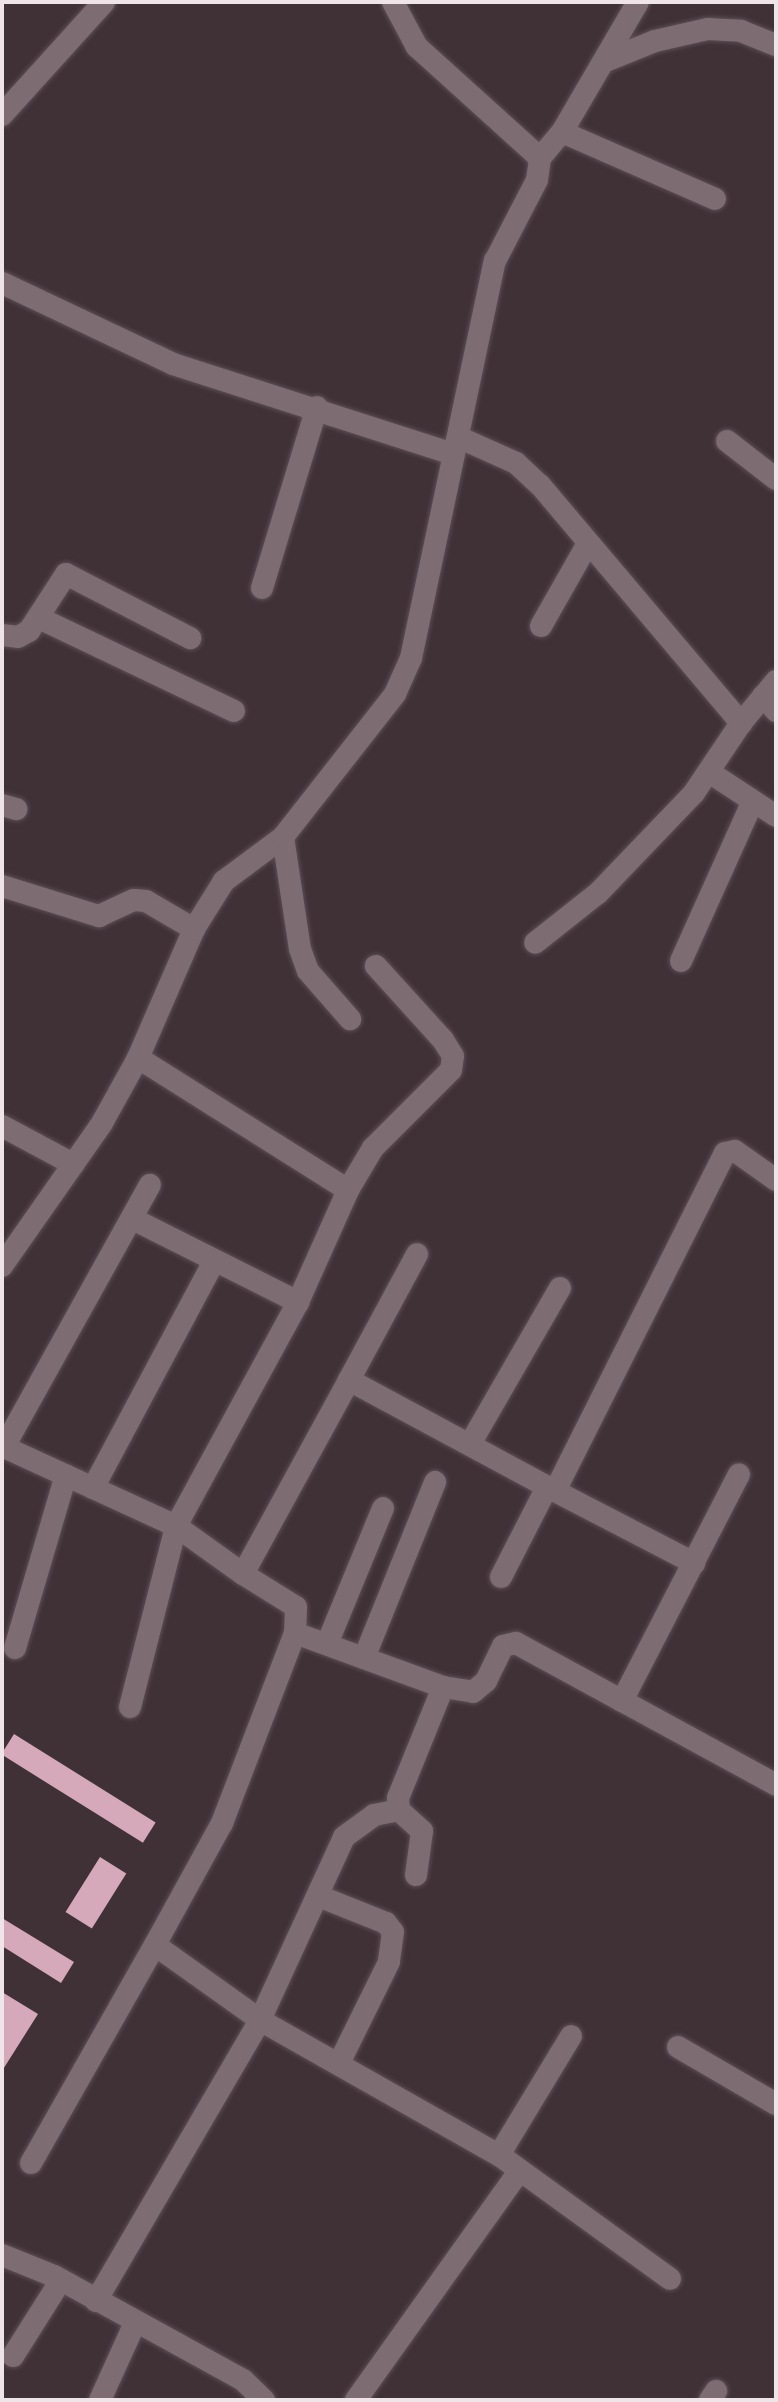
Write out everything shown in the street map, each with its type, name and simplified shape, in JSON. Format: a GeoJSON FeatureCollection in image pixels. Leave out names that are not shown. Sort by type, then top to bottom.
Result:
{"type":"FeatureCollection","features":[{"type":"Feature","properties":{"kind":"street"},"geometry":{"type":"LineString","coordinates":[[2,115],[104,2]]}},
{"type":"Feature","properties":{"kind":"street"},"geometry":{"type":"LineString","coordinates":[[393,2],[417,47],[540,158]]}},
{"type":"Feature","properties":{"kind":"street"},"geometry":{"type":"LineString","coordinates":[[4,1257],[73,1164],[138,1058],[194,929],[224,881],[283,837],[395,694],[411,658],[495,261],[537,180],[540,158],[562,132],[638,2]]}},
{"type":"Feature","properties":{"kind":"street"},"geometry":{"type":"LineString","coordinates":[[603,62],[655,41],[708,29],[741,31],[776,45]]}},
{"type":"Feature","properties":{"kind":"street"},"geometry":{"type":"LineString","coordinates":[[562,132],[715,199]]}},
{"type":"Feature","properties":{"kind":"street"},"geometry":{"type":"LineString","coordinates":[[2,283],[173,364],[516,463],[741,723]]}},
{"type":"Feature","properties":{"kind":"street"},"geometry":{"type":"LineString","coordinates":[[262,588],[317,407]]}},
{"type":"Feature","properties":{"kind":"street"},"geometry":{"type":"LineString","coordinates":[[727,441],[776,479]]}},
{"type":"Feature","properties":{"kind":"street"},"geometry":{"type":"LineString","coordinates":[[541,626],[587,545]]}},
{"type":"Feature","properties":{"kind":"street"},"geometry":{"type":"LineString","coordinates":[[2,635],[18,637],[39,618],[66,574],[190,638]]}},
{"type":"Feature","properties":{"kind":"street"},"geometry":{"type":"LineString","coordinates":[[39,618],[234,711]]}},
{"type":"Feature","properties":{"kind":"street"},"geometry":{"type":"LineString","coordinates":[[535,943],[598,893],[709,772],[741,723],[772,696]]}},
{"type":"Feature","properties":{"kind":"street"},"geometry":{"type":"LineString","coordinates":[[709,772],[776,816]]}},
{"type":"Feature","properties":{"kind":"street"},"geometry":{"type":"LineString","coordinates":[[681,961],[753,801]]}},
{"type":"Feature","properties":{"kind":"street"},"geometry":{"type":"LineString","coordinates":[[283,837],[300,949],[308,971],[350,1019]]}},
{"type":"Feature","properties":{"kind":"street"},"geometry":{"type":"LineString","coordinates":[[2,886],[99,916],[134,900],[146,901],[194,929]]}},
{"type":"Feature","properties":{"kind":"street"},"geometry":{"type":"LineString","coordinates":[[130,1707],[176,1526],[298,1302],[348,1190],[373,1148],[451,1070],[453,1056],[443,1040],[376,966]]}},
{"type":"Feature","properties":{"kind":"street"},"geometry":{"type":"LineString","coordinates":[[138,1058],[348,1190]]}},
{"type":"Feature","properties":{"kind":"street"},"geometry":{"type":"LineString","coordinates":[[2,1126],[73,1164]]}},
{"type":"Feature","properties":{"kind":"street"},"geometry":{"type":"LineString","coordinates":[[501,1577],[551,1489],[725,1153],[735,1151],[776,1180]]}},
{"type":"Feature","properties":{"kind":"street"},"geometry":{"type":"LineString","coordinates":[[31,2163],[222,1823],[295,1633],[296,1607],[176,1526],[3,1446],[150,1185]]}},
{"type":"Feature","properties":{"kind":"street"},"geometry":{"type":"LineString","coordinates":[[133,1219],[298,1302]]}},
{"type":"Feature","properties":{"kind":"street"},"geometry":{"type":"LineString","coordinates":[[243,1574],[417,1254]]}},
{"type":"Feature","properties":{"kind":"street"},"geometry":{"type":"LineString","coordinates":[[93,1488],[214,1261]]}},
{"type":"Feature","properties":{"kind":"street"},"geometry":{"type":"LineString","coordinates":[[470,1444],[560,1288]]}},
{"type":"Feature","properties":{"kind":"street"},"geometry":{"type":"LineString","coordinates":[[349,1380],[694,1563]]}},
{"type":"Feature","properties":{"kind":"street"},"geometry":{"type":"LineString","coordinates":[[622,1701],[739,1474]]}},
{"type":"Feature","properties":{"kind":"street"},"geometry":{"type":"LineString","coordinates":[[15,1648],[66,1475]]}},
{"type":"Feature","properties":{"kind":"street"},"geometry":{"type":"LineString","coordinates":[[364,1658],[435,1482]]}},
{"type":"Feature","properties":{"kind":"street"},"geometry":{"type":"LineString","coordinates":[[327,1644],[383,1508]]}},
{"type":"Feature","properties":{"kind":"street"},"geometry":{"type":"LineString","coordinates":[[295,1633],[443,1687],[479,1689],[503,1646],[516,1643],[776,1785]]}},
{"type":"Feature","properties":{"kind":"street"},"geometry":{"type":"LineString","coordinates":[[399,1810],[400,1788],[443,1687]]}},
{"type":"Feature","properties":{"kind":"street"},"geometry":{"type":"LineString","coordinates":[[399,1810],[422,1831],[416,1875]]}},
{"type":"Feature","properties":{"kind":"street"},"geometry":{"type":"LineString","coordinates":[[96,2301],[260,2020],[321,1897],[344,1837],[374,1815],[399,1810]]}},
{"type":"Feature","properties":{"kind":"street"},"geometry":{"type":"LineString","coordinates":[[321,1897],[386,1923],[393,1932],[389,1962],[339,2063]]}},
{"type":"Feature","properties":{"kind":"street"},"geometry":{"type":"LineString","coordinates":[[155,1945],[260,2020],[499,2155],[518,2173],[670,2279]]}},
{"type":"Feature","properties":{"kind":"street"},"geometry":{"type":"LineString","coordinates":[[499,2155],[571,2036]]}},
{"type":"Feature","properties":{"kind":"street"},"geometry":{"type":"LineString","coordinates":[[678,2047],[776,2104]]}},
{"type":"Feature","properties":{"kind":"street"},"geometry":{"type":"LineString","coordinates":[[356,2400],[518,2173]]}},
{"type":"Feature","properties":{"kind":"street"},"geometry":{"type":"LineString","coordinates":[[2,2255],[61,2280],[243,2380],[264,2400]]}},
{"type":"Feature","properties":{"kind":"street"},"geometry":{"type":"LineString","coordinates":[[13,2356],[61,2280]]}},
{"type":"Feature","properties":{"kind":"street"},"geometry":{"type":"LineString","coordinates":[[100,2400],[135,2323]]}},
{"type":"Feature","properties":{"kind":"building"},"geometry":{"type":"Polygon","coordinates":[[[14,1734],[156,1822],[143,1843],[2,1755],[14,1734]]]}},
{"type":"Feature","properties":{"kind":"building"},"geometry":{"type":"Polygon","coordinates":[[[100,1857],[126,1873],[92,1929],[66,1912],[100,1857]]]}},
{"type":"Feature","properties":{"kind":"building"},"geometry":{"type":"Polygon","coordinates":[[[2,1918],[74,1962],[61,1983],[2,1946],[2,1918]]]}},
{"type":"Feature","properties":{"kind":"building"},"geometry":{"type":"Polygon","coordinates":[[[2,1992],[38,2014],[2,2071],[2,1992]]]}}]}
